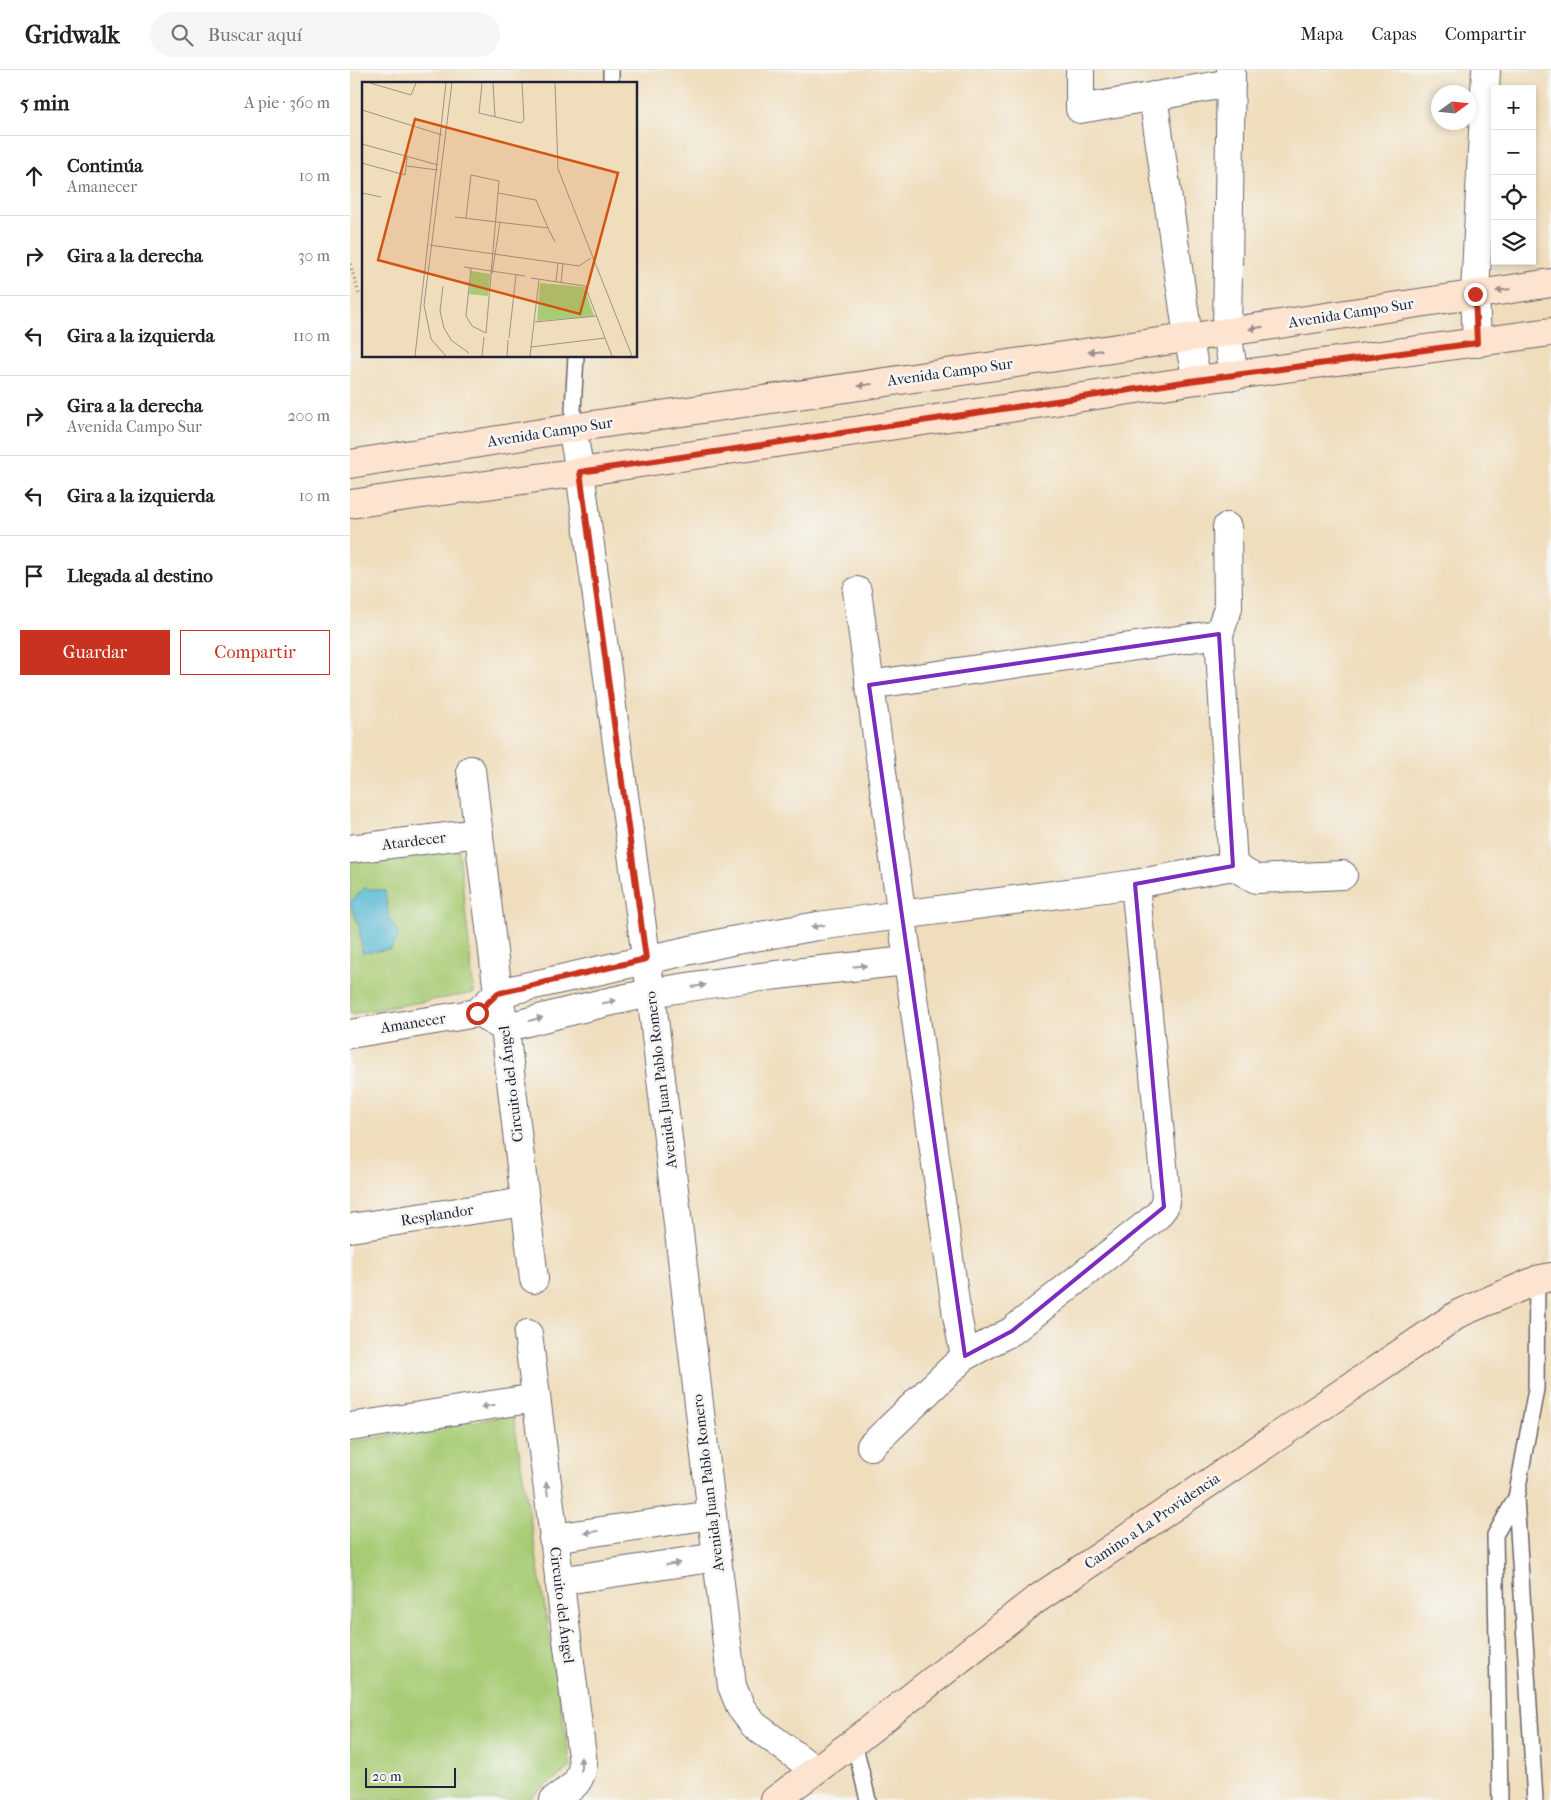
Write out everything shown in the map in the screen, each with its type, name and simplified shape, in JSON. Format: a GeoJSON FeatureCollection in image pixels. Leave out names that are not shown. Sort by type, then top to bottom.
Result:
{"type":"FeatureCollection","features":[{"type":"Feature","properties":{"kind":"street"},"geometry":{"type":"LineString","coordinates":[[1080,70],[1080,109],[1153,96],[1231,76],[1227,332],[1234,376]]}},
{"type":"Feature","properties":{"kind":"street"},"geometry":{"type":"LineString","coordinates":[[1477,343],[1475,294],[1486,70]]}},
{"type":"Feature","properties":{"kind":"street"},"geometry":{"type":"LineString","coordinates":[[1153,96],[1188,337],[1197,380]]}},
{"type":"Feature","properties":{"kind":"street","name":"Avenida Campo Sur"},"geometry":{"type":"LineString","coordinates":[[350,464],[572,428],[1551,283]]}},
{"type":"Feature","properties":{"kind":"street"},"geometry":{"type":"LineString","coordinates":[[350,504],[580,472],[1197,380],[1551,332]]}},
{"type":"Feature","properties":{"kind":"street","name":"Avenida Juan Pablo Romero"},"geometry":{"type":"LineString","coordinates":[[572,428],[580,472],[651,994],[732,1686],[741,1708],[754,1725],[815,1770]]}},
{"type":"Feature","properties":{"kind":"street"},"geometry":{"type":"LineString","coordinates":[[1227,527],[1228,608],[1219,634],[1234,866]]}},
{"type":"Feature","properties":{"kind":"street"},"geometry":{"type":"LineString","coordinates":[[857,591],[957,1316],[965,1356]]}},
{"type":"Feature","properties":{"kind":"street"},"geometry":{"type":"LineString","coordinates":[[869,685],[1219,634]]}},
{"type":"Feature","properties":{"kind":"street","name":"Circuito del Ángel"},"geometry":{"type":"LineString","coordinates":[[471,770],[498,993],[505,1028],[534,1279]]}},
{"type":"Feature","properties":{"kind":"street","name":"Atardecer"},"geometry":{"type":"LineString","coordinates":[[350,849],[479,833]]}},
{"type":"Feature","properties":{"kind":"street"},"geometry":{"type":"LineString","coordinates":[[908,961],[721,983],[651,994],[568,1011],[505,1028],[477,1013],[498,993],[731,941],[818,926],[1135,884],[1234,866],[1256,879],[1343,875]]}},
{"type":"Feature","properties":{"kind":"street"},"geometry":{"type":"LineString","coordinates":[[871,1446],[965,1356],[1012,1331],[1157,1216],[1164,1207],[1166,1195],[1135,884]]}},
{"type":"Feature","properties":{"kind":"street","name":"Amanecer"},"geometry":{"type":"LineString","coordinates":[[350,1034],[477,1013]]}},
{"type":"Feature","properties":{"kind":"street","name":"Resplandor"},"geometry":{"type":"LineString","coordinates":[[350,1228],[525,1202]]}},
{"type":"Feature","properties":{"kind":"street","name":"Camino a La Providencia"},"geometry":{"type":"LineString","coordinates":[[776,1800],[854,1742],[1034,1601],[1460,1313],[1544,1278]]}},
{"type":"Feature","properties":{"kind":"street","name":"Circuito del Ángel"},"geometry":{"type":"LineString","coordinates":[[528,1334],[582,1764],[581,1776],[574,1785],[554,1800]]}},
{"type":"Feature","properties":{"kind":"street"},"geometry":{"type":"LineString","coordinates":[[350,1428],[536,1398]]}},
{"type":"Feature","properties":{"kind":"street"},"geometry":{"type":"LineString","coordinates":[[554,1538],[712,1515]]}},
{"type":"Feature","properties":{"kind":"street"},"geometry":{"type":"LineString","coordinates":[[559,1581],[717,1557]]}},
{"type":"Feature","properties":{"kind":"lane","name":"Avenida Juan Pablo Romero"},"geometry":{"type":"LineString","coordinates":[[572,428],[576,358]]}},
{"type":"Feature","properties":{"kind":"lane"},"geometry":{"type":"LineString","coordinates":[[1535,1800],[1516,1498],[1536,1389],[1544,1278]]}},
{"type":"Feature","properties":{"kind":"lane"},"geometry":{"type":"LineString","coordinates":[[1500,1800],[1495,1535],[1516,1498]]}},
{"type":"Feature","properties":{"kind":"lane"},"geometry":{"type":"LineString","coordinates":[[854,1742],[868,1800]]}},
{"type":"Feature","properties":{"kind":"path"},"geometry":{"type":"LineString","coordinates":[[350,264],[360,297]]}},
{"type":"Feature","properties":{"kind":"highlighted area"},"geometry":{"type":"Polygon","coordinates":[[[1219,634],[1233,866],[1135,884],[1164,1207],[1012,1331],[965,1356],[869,685],[1219,634]]]}},
{"type":"Feature","properties":{"kind":"green space"},"geometry":{"type":"Polygon","coordinates":[[[458,841],[474,993],[350,1014],[350,856],[458,841]]]}},
{"type":"Feature","properties":{"kind":"green space"},"geometry":{"type":"Polygon","coordinates":[[[513,1415],[571,1767],[526,1800],[350,1800],[350,1442],[513,1415]]]}},
{"type":"Feature","properties":{"kind":"water"},"geometry":{"type":"Polygon","coordinates":[[[364,888],[385,891],[389,917],[399,935],[391,949],[362,953],[359,926],[350,903],[364,888]]]}},
{"type":"Feature","properties":{"kind":"route"},"geometry":{"type":"LineString","coordinates":[[477,1013],[498,993],[646,959],[580,472],[1197,380],[1477,343],[1475,294]]}}]}
